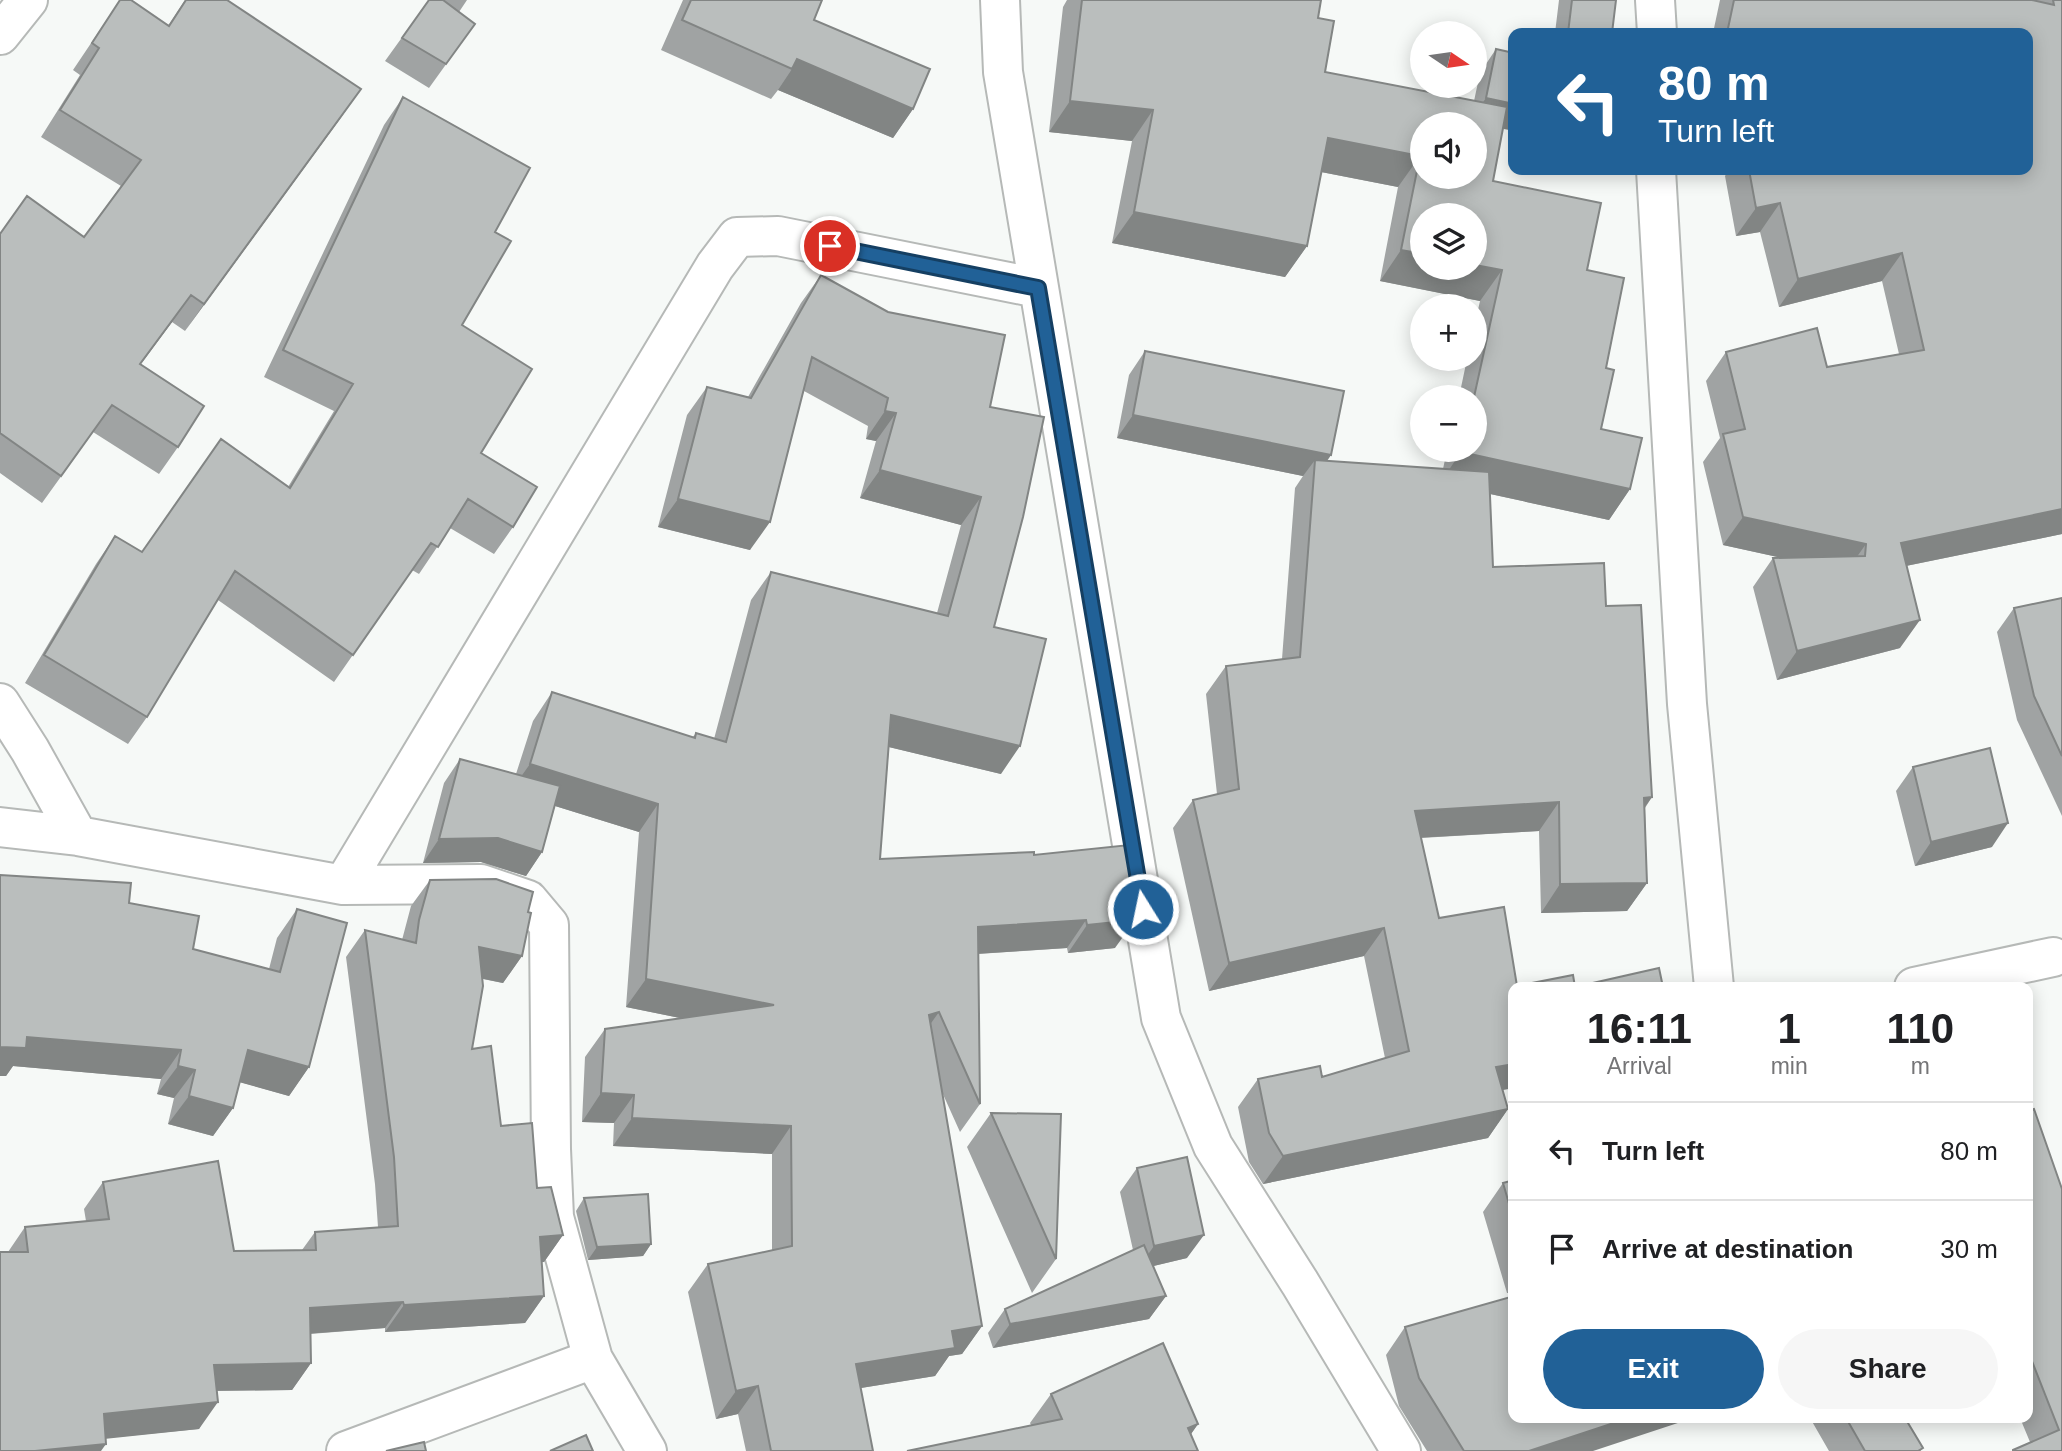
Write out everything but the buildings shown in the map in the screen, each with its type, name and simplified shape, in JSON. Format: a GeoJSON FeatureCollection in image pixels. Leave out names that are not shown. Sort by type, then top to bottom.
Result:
{"type":"FeatureCollection","features":[{"type":"Feature","properties":{"kind":"street"},"geometry":{"type":"LineString","coordinates":[[0,35],[28,0]]}},
{"type":"Feature","properties":{"kind":"street"},"geometry":{"type":"LineString","coordinates":[[1000,0],[1003,72],[1161,1018],[1213,1146],[1300,1283],[1401,1451]]}},
{"type":"Feature","properties":{"kind":"street"},"geometry":{"type":"LineString","coordinates":[[1656,0],[1657,28]]}},
{"type":"Feature","properties":{"kind":"street"},"geometry":{"type":"LineString","coordinates":[[1656,175],[1687,704],[1714,982]]}},
{"type":"Feature","properties":{"kind":"street"},"geometry":{"type":"LineString","coordinates":[[343,885],[715,266],[737,237],[778,236],[1038,288]]}},
{"type":"Feature","properties":{"kind":"street"},"geometry":{"type":"LineString","coordinates":[[0,703],[30,750],[78,836]]}},
{"type":"Feature","properties":{"kind":"street"},"geometry":{"type":"LineString","coordinates":[[0,827],[78,836],[343,885],[481,884],[528,900],[550,925],[554,1217],[593,1359],[647,1451]]}},
{"type":"Feature","properties":{"kind":"street"},"geometry":{"type":"LineString","coordinates":[[1942,982],[2059,961]]}},
{"type":"Feature","properties":{"kind":"street"},"geometry":{"type":"LineString","coordinates":[[346,1451],[593,1359]]}},
{"type":"Feature","properties":{"kind":"route"},"geometry":{"type":"LineString","coordinates":[[830,246],[1038,288],[1143,909]]}}]}
